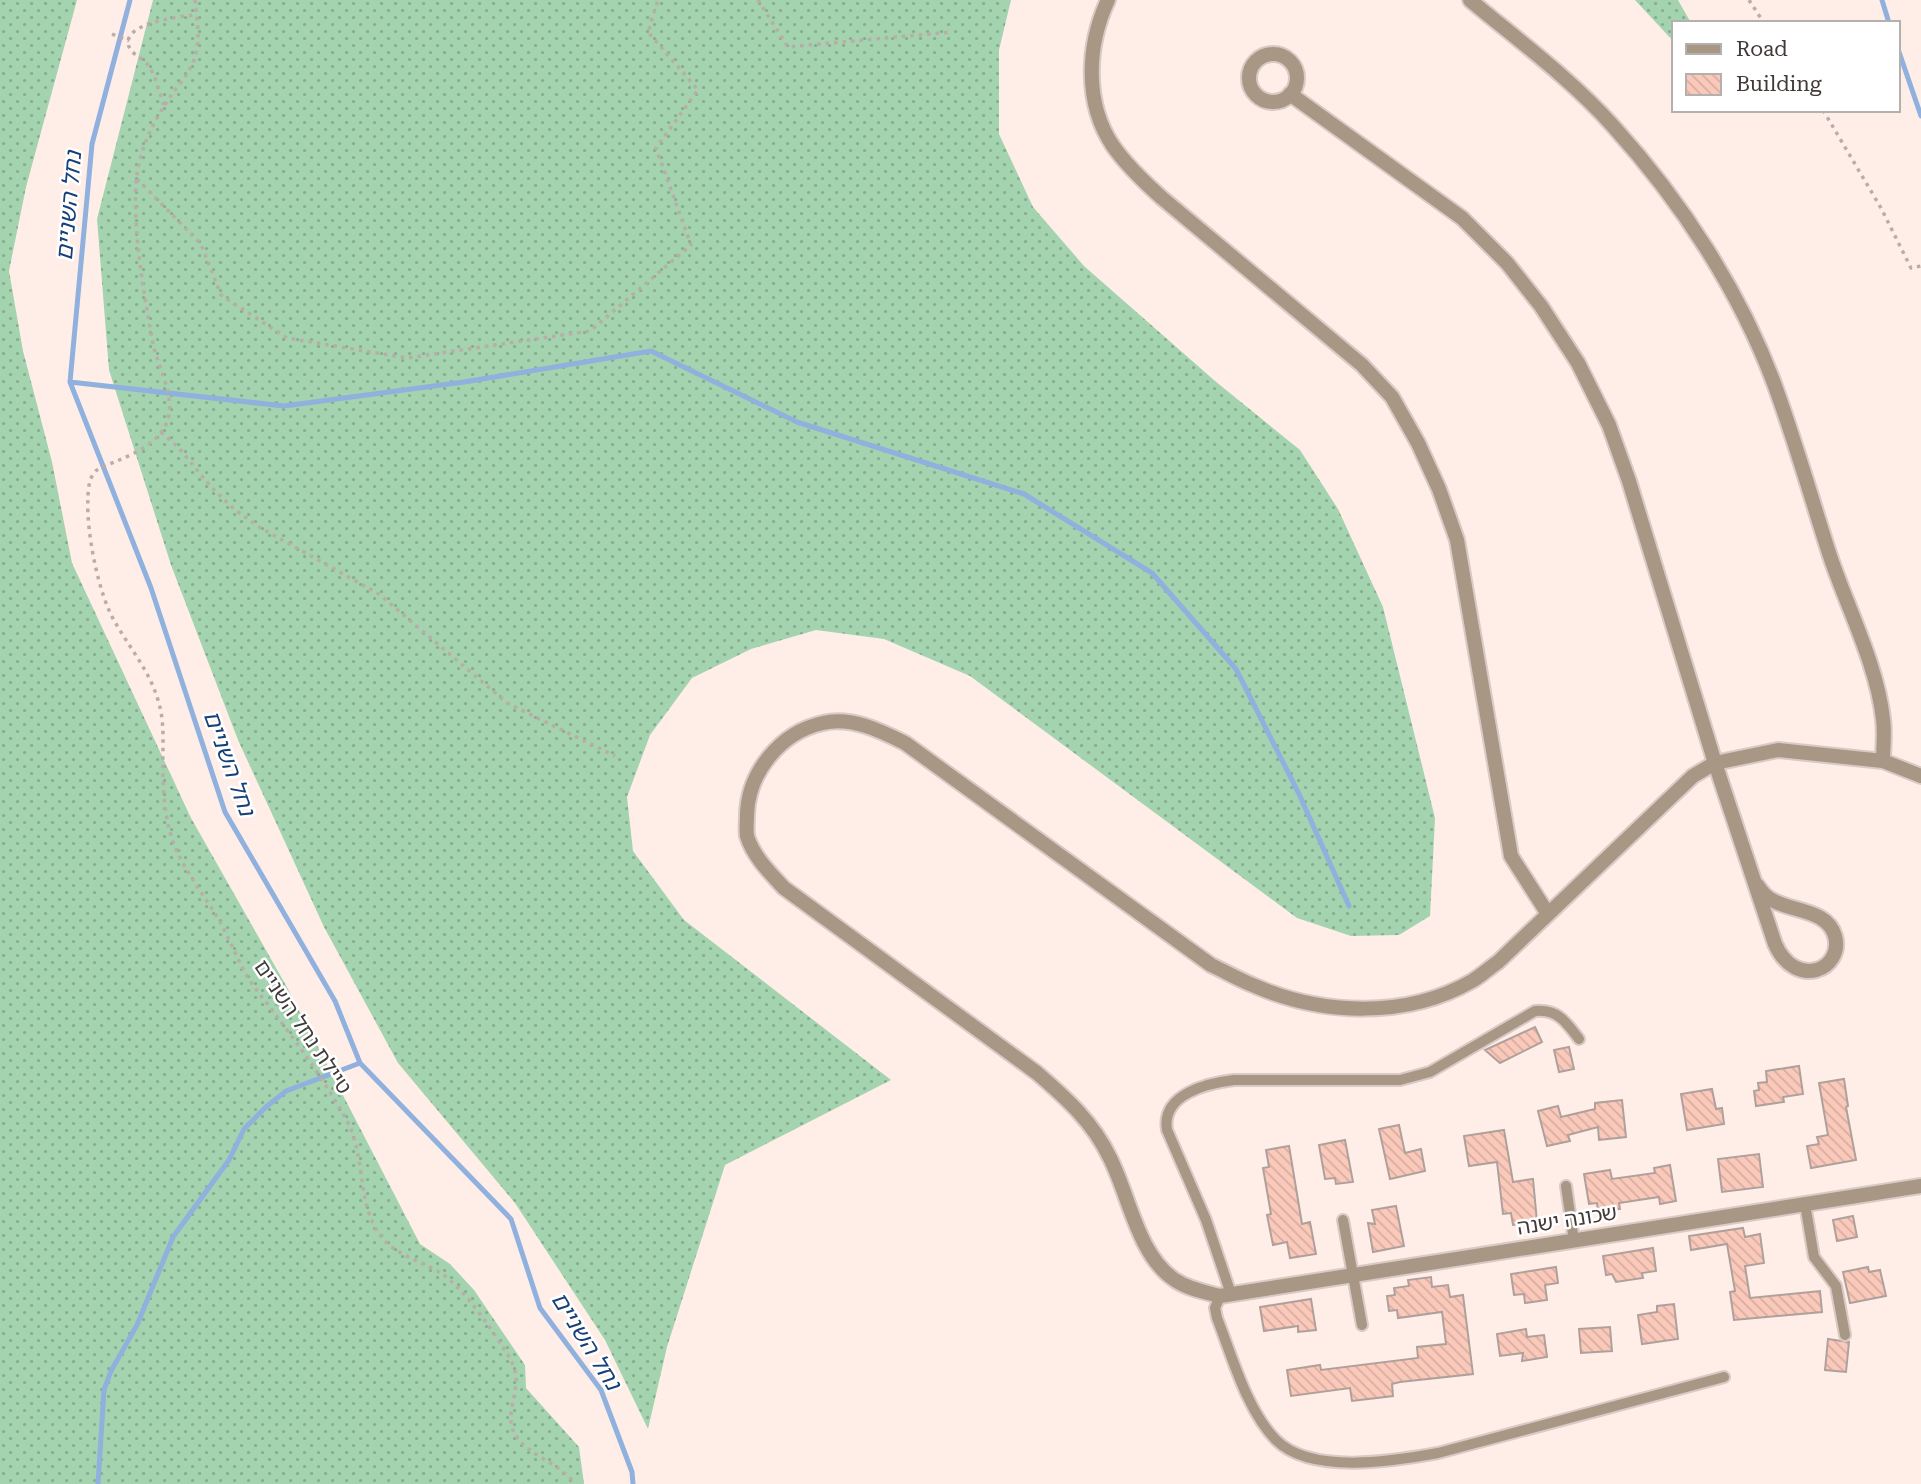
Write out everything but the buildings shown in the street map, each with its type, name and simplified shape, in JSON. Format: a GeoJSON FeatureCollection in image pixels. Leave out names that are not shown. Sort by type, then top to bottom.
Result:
{"type":"FeatureCollection","features":[{"type":"Feature","properties":{"kind":"street"},"geometry":{"type":"LineString","coordinates":[[1108,0],[1101,15],[1091,62],[1096,109],[1112,144],[1134,172],[1161,198],[1362,365],[1392,397],[1418,443],[1439,489],[1457,540],[1511,856],[1548,914]]}},
{"type":"Feature","properties":{"kind":"street"},"geometry":{"type":"LineString","coordinates":[[1470,0],[1574,88],[1613,125],[1702,242],[1728,286],[1775,385],[1830,556],[1877,689],[1883,720],[1883,761]]}},
{"type":"Feature","properties":{"kind":"street"},"geometry":{"type":"LineString","coordinates":[[1290,94],[1462,218],[1507,263],[1541,306],[1578,363],[1609,425],[1629,481],[1715,763],[1775,944],[1788,965],[1797,971],[1807,972],[1829,962],[1836,945],[1831,927],[1816,915],[1772,901],[1757,885]]}},
{"type":"Feature","properties":{"kind":"street"},"geometry":{"type":"LineString","coordinates":[[1225,1295],[1190,1287],[1174,1279],[1157,1264],[1145,1245],[1110,1157],[1091,1125],[1074,1105],[1037,1073],[806,906],[784,888],[759,860],[747,835],[747,803],[757,774],[774,750],[795,734],[824,722],[852,723],[878,729],[905,743],[1211,965],[1255,987],[1302,1002],[1345,1009],[1392,1007],[1431,999],[1472,981],[1497,962],[1693,776],[1715,763],[1778,750],[1883,761],[1921,776]]}},
{"type":"Feature","properties":{"kind":"street","name":"שכונה ישנה"},"geometry":{"type":"LineString","coordinates":[[1225,1295],[1921,1186]]}},
{"type":"Feature","properties":{"kind":"lane"},"geometry":{"type":"LineString","coordinates":[[1579,1039],[1563,1020],[1547,1010],[1535,1011],[1430,1072],[1415,1077],[1400,1080],[1234,1080],[1210,1083],[1182,1096],[1168,1111],[1167,1130],[1206,1220],[1225,1295],[1215,1308],[1217,1318],[1249,1397],[1262,1423],[1277,1441],[1298,1454],[1330,1461],[1359,1462],[1406,1459],[1438,1453],[1724,1377]]}},
{"type":"Feature","properties":{"kind":"lane"},"geometry":{"type":"LineString","coordinates":[[1566,1186],[1574,1241]]}},
{"type":"Feature","properties":{"kind":"lane"},"geometry":{"type":"LineString","coordinates":[[1805,1204],[1814,1256],[1836,1286],[1845,1335]]}},
{"type":"Feature","properties":{"kind":"lane"},"geometry":{"type":"LineString","coordinates":[[1343,1220],[1362,1325]]}},
{"type":"Feature","properties":{"kind":"path"},"geometry":{"type":"LineString","coordinates":[[195,0],[197,50],[193,62],[164,105],[143,149],[136,178],[138,231],[146,298],[154,347],[169,398],[170,413],[161,432],[178,446],[212,488],[234,509],[259,527],[379,594],[507,703],[615,756]]}},
{"type":"Feature","properties":{"kind":"path"},"geometry":{"type":"LineString","coordinates":[[136,178],[201,244],[220,295],[287,338],[407,358],[590,331],[691,245],[656,148],[698,90],[648,32],[658,0]]}},
{"type":"Feature","properties":{"kind":"path"},"geometry":{"type":"LineString","coordinates":[[758,0],[788,47],[951,32]]}},
{"type":"Feature","properties":{"kind":"path"},"geometry":{"type":"LineString","coordinates":[[1749,0],[1763,21]]}},
{"type":"Feature","properties":{"kind":"path"},"geometry":{"type":"LineString","coordinates":[[164,105],[152,72],[141,56],[133,53],[129,41],[134,34],[159,20],[197,15]]}},
{"type":"Feature","properties":{"kind":"path"},"geometry":{"type":"LineString","coordinates":[[112,34],[129,41]]}},
{"type":"Feature","properties":{"kind":"path"},"geometry":{"type":"LineString","coordinates":[[1824,112],[1881,208],[1911,268],[1921,266]]}},
{"type":"Feature","properties":{"kind":"path","name":"טיילת נחל השניים"},"geometry":{"type":"LineString","coordinates":[[161,432],[148,445],[93,473],[88,490],[89,523],[106,605],[157,695],[162,715],[165,800],[175,849],[219,920],[247,976],[281,1022],[349,1126],[358,1148],[369,1213],[375,1227],[385,1242],[437,1270],[460,1291],[502,1346],[515,1370],[511,1420],[516,1437],[567,1473],[575,1484]]}},
{"type":"Feature","properties":{"kind":"green space"},"geometry":{"type":"Polygon","coordinates":[[[0,0],[77,0],[26,187],[9,271],[23,351],[52,462],[72,563],[191,818],[288,989],[420,1244],[450,1264],[474,1290],[525,1365],[526,1388],[579,1447],[584,1484],[0,1484],[0,0]]]}},
{"type":"Feature","properties":{"kind":"green space"},"geometry":{"type":"Polygon","coordinates":[[[153,0],[1011,0],[999,50],[999,134],[1033,207],[1084,266],[1215,381],[1300,450],[1338,509],[1383,607],[1435,818],[1430,916],[1399,935],[1351,936],[1297,918],[970,676],[884,639],[816,630],[751,649],[692,678],[650,735],[627,797],[633,851],[684,920],[891,1080],[725,1165],[667,1347],[648,1429],[605,1340],[515,1203],[398,1063],[324,927],[238,740],[171,565],[109,370],[97,219],[153,0]]]}},
{"type":"Feature","properties":{"kind":"green space"},"geometry":{"type":"Polygon","coordinates":[[[1635,0],[1678,0],[1690,21],[1672,21],[1672,40],[1635,0]]]}},
{"type":"Feature","properties":{"kind":"waterway","name":"נחל השניים"},"geometry":{"type":"LineString","coordinates":[[130,0],[92,144],[70,382],[151,588],[225,812],[335,1001],[360,1063],[511,1219],[540,1308],[601,1390],[632,1472],[633,1484]]}},
{"type":"Feature","properties":{"kind":"waterway"},"geometry":{"type":"LineString","coordinates":[[1882,0],[1888,21]]}},
{"type":"Feature","properties":{"kind":"waterway"},"geometry":{"type":"LineString","coordinates":[[1900,55],[1921,116]]}},
{"type":"Feature","properties":{"kind":"waterway"},"geometry":{"type":"LineString","coordinates":[[70,382],[284,406],[464,382],[651,351],[797,422],[1024,494],[1152,573],[1236,669],[1299,794],[1349,906]]}},
{"type":"Feature","properties":{"kind":"waterway"},"geometry":{"type":"LineString","coordinates":[[98,1484],[104,1390],[111,1371],[137,1325],[173,1237],[229,1160],[244,1129],[266,1107],[286,1091],[360,1063]]}}]}
